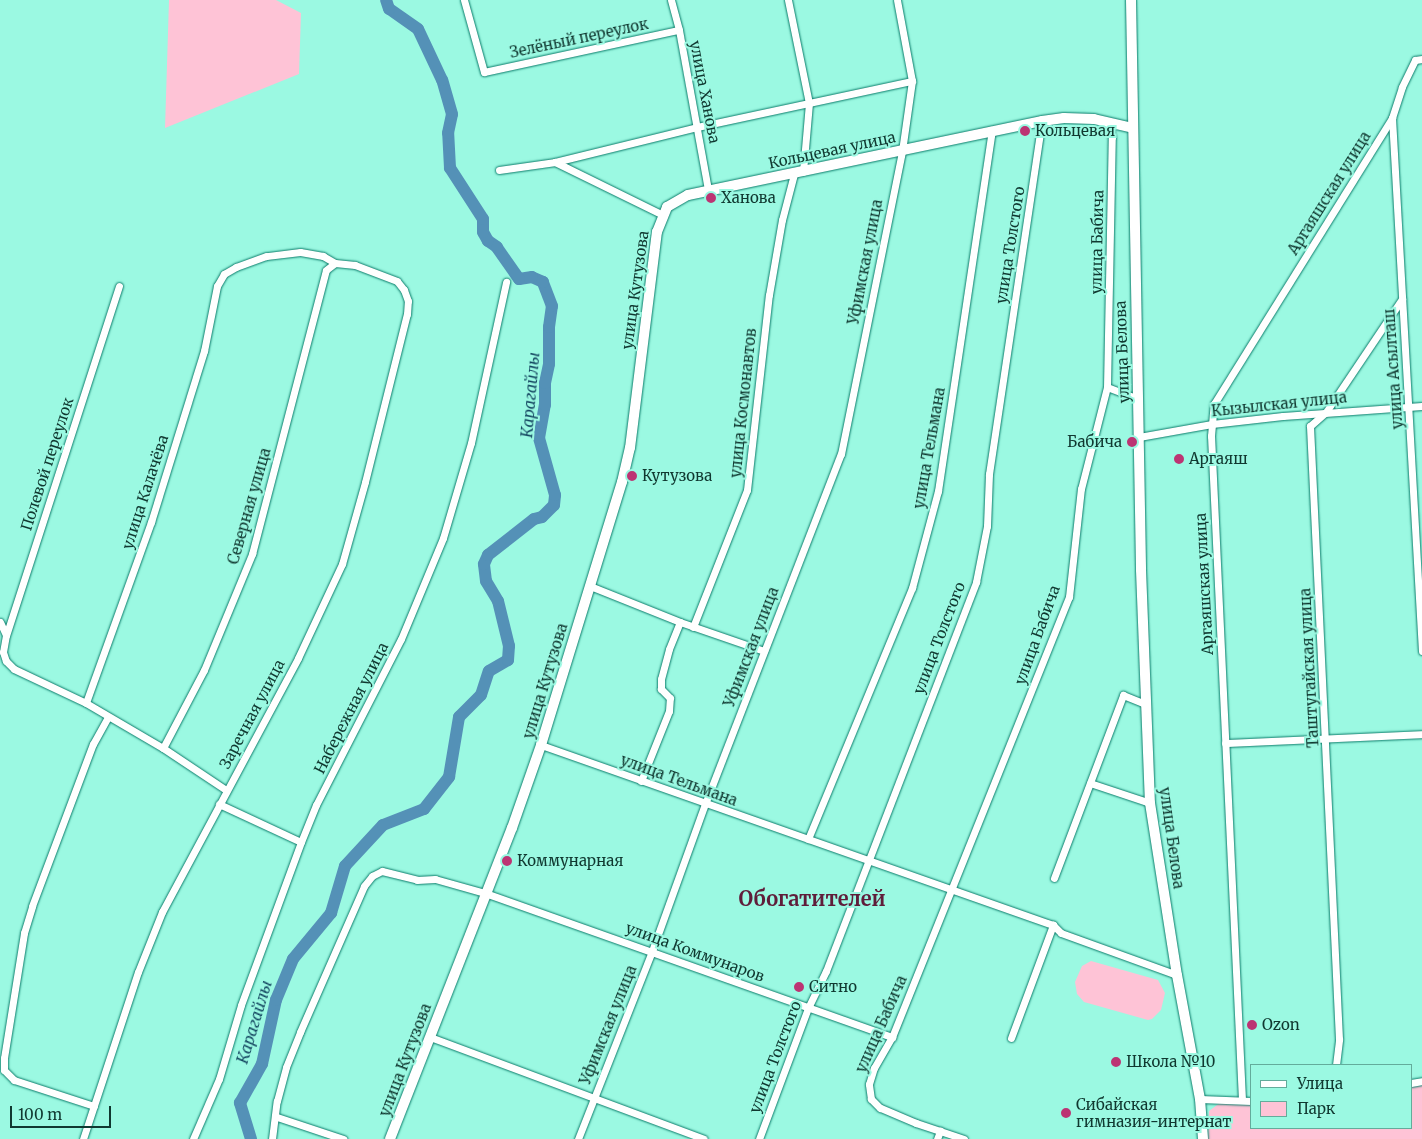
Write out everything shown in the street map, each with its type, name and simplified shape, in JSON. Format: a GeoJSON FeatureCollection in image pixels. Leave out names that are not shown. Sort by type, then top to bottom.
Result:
{"type":"FeatureCollection","features":[{"type":"Feature","properties":{"kind":"main road","name":"улица Белова"},"geometry":{"type":"LineString","coordinates":[[1131,0],[1134,267],[1145,704],[1150,803],[1177,975],[1200,1099],[1203,1139]]}},
{"type":"Feature","properties":{"kind":"main road","name":"Кольцевая улица"},"geometry":{"type":"LineString","coordinates":[[663,215],[667,207],[678,199],[708,190],[798,173],[992,130],[1064,118],[1094,119],[1133,128]]}},
{"type":"Feature","properties":{"kind":"main road","name":"улица Кутузова"},"geometry":{"type":"LineString","coordinates":[[390,1139],[488,894],[541,745],[622,482],[630,448],[657,232],[663,215]]}},
{"type":"Feature","properties":{"kind":"street","name":"Зелёный переулок"},"geometry":{"type":"LineString","coordinates":[[464,0],[484,72],[679,30]]}},
{"type":"Feature","properties":{"kind":"street","name":"улица Ханова"},"geometry":{"type":"LineString","coordinates":[[672,0],[708,190]]}},
{"type":"Feature","properties":{"kind":"street","name":"улица Космонавтов"},"geometry":{"type":"LineString","coordinates":[[693,627],[747,490],[769,295],[782,220],[798,173],[809,103],[789,0]]}},
{"type":"Feature","properties":{"kind":"street","name":"Уфимская улица"},"geometry":{"type":"LineString","coordinates":[[578,1139],[652,951],[705,804],[841,454],[902,151],[912,80],[897,0]]}},
{"type":"Feature","properties":{"kind":"street","name":"улица Асылташ"},"geometry":{"type":"LineString","coordinates":[[1422,59],[1416,60],[1402,87],[1392,118],[1410,407],[1422,650]]}},
{"type":"Feature","properties":{"kind":"street"},"geometry":{"type":"LineString","coordinates":[[499,170],[555,162],[697,127],[912,80]]}},
{"type":"Feature","properties":{"kind":"street","name":"Аргаяшская улица"},"geometry":{"type":"LineString","coordinates":[[1242,1100],[1212,424],[1214,404],[1392,118]]}},
{"type":"Feature","properties":{"kind":"street","name":"улица Толстого"},"geometry":{"type":"LineString","coordinates":[[759,1139],[808,1008],[826,971],[976,582],[987,526],[989,474],[1042,121]]}},
{"type":"Feature","properties":{"kind":"street","name":"улица Бабича"},"geometry":{"type":"LineString","coordinates":[[940,1131],[880,1108],[871,1099],[869,1084],[874,1068],[892,1037],[1069,597],[1081,489],[1106,387],[1112,137],[1108,123]]}},
{"type":"Feature","properties":{"kind":"street","name":"улица Тельмана"},"geometry":{"type":"LineString","coordinates":[[808,839],[912,588],[938,491],[992,130]]}},
{"type":"Feature","properties":{"kind":"street"},"geometry":{"type":"LineString","coordinates":[[555,162],[663,215]]}},
{"type":"Feature","properties":{"kind":"street","name":"улица Калачёва"},"geometry":{"type":"LineString","coordinates":[[86,702],[151,522],[204,351],[218,286],[224,274],[236,267],[266,256],[300,252],[323,256],[335,263]]}},
{"type":"Feature","properties":{"kind":"street","name":"Заречная улица"},"geometry":{"type":"LineString","coordinates":[[83,1139],[138,972],[162,912],[298,658],[342,564],[365,482],[407,314],[408,301],[404,290],[397,281],[366,268],[335,263]]}},
{"type":"Feature","properties":{"kind":"street","name":"Северная улица"},"geometry":{"type":"LineString","coordinates":[[163,748],[204,670],[252,554],[326,270],[335,263]]}},
{"type":"Feature","properties":{"kind":"street","name":"Набережная улица"},"geometry":{"type":"LineString","coordinates":[[193,1139],[219,1079],[241,1005],[316,805],[402,639],[443,538],[471,443],[506,282]]}},
{"type":"Feature","properties":{"kind":"street","name":"Полевой переулок"},"geometry":{"type":"LineString","coordinates":[[86,702],[14,669],[6,662],[3,652],[6,635],[119,286]]}},
{"type":"Feature","properties":{"kind":"street","name":"Таштугайская улица"},"geometry":{"type":"LineString","coordinates":[[1336,1064],[1339,1039],[1310,426],[1326,412],[1402,299]]}},
{"type":"Feature","properties":{"kind":"street"},"geometry":{"type":"LineString","coordinates":[[1106,387],[1138,399]]}},
{"type":"Feature","properties":{"kind":"street","name":"Кызылская улица"},"geometry":{"type":"LineString","coordinates":[[1139,437],[1212,424],[1326,412],[1422,406]]}},
{"type":"Feature","properties":{"kind":"street"},"geometry":{"type":"LineString","coordinates":[[590,586],[693,627],[764,651]]}},
{"type":"Feature","properties":{"kind":"street"},"geometry":{"type":"LineString","coordinates":[[0,622],[6,635]]}},
{"type":"Feature","properties":{"kind":"street"},"geometry":{"type":"LineString","coordinates":[[641,781],[669,711],[670,698],[661,688],[662,679],[669,649],[680,622]]}},
{"type":"Feature","properties":{"kind":"street"},"geometry":{"type":"LineString","coordinates":[[1054,878],[1123,695],[1145,704]]}},
{"type":"Feature","properties":{"kind":"street"},"geometry":{"type":"LineString","coordinates":[[86,702],[108,717],[163,748],[226,790]]}},
{"type":"Feature","properties":{"kind":"street"},"geometry":{"type":"LineString","coordinates":[[94,1106],[14,1080],[4,1070],[4,1058],[22,942],[32,906],[93,744],[108,717]]}},
{"type":"Feature","properties":{"kind":"street"},"geometry":{"type":"LineString","coordinates":[[1225,742],[1422,734]]}},
{"type":"Feature","properties":{"kind":"street","name":"улица Тельмана"},"geometry":{"type":"LineString","coordinates":[[541,745],[808,839],[867,862],[951,890]]}},
{"type":"Feature","properties":{"kind":"street"},"geometry":{"type":"LineString","coordinates":[[1090,783],[1150,803]]}},
{"type":"Feature","properties":{"kind":"street"},"geometry":{"type":"LineString","coordinates":[[219,804],[301,842]]}},
{"type":"Feature","properties":{"kind":"street","name":"улица Коммунаров"},"geometry":{"type":"LineString","coordinates":[[277,1117],[277,1101],[300,1032],[364,886],[372,876],[382,871],[417,880],[435,879],[488,894],[892,1037]]}},
{"type":"Feature","properties":{"kind":"street"},"geometry":{"type":"LineString","coordinates":[[951,890],[1053,925],[1061,933],[1177,975]]}},
{"type":"Feature","properties":{"kind":"street"},"geometry":{"type":"LineString","coordinates":[[1011,1038],[1053,925]]}},
{"type":"Feature","properties":{"kind":"street"},"geometry":{"type":"LineString","coordinates":[[430,1036],[704,1139]]}},
{"type":"Feature","properties":{"kind":"street"},"geometry":{"type":"LineString","coordinates":[[1200,1099],[1250,1101]]}},
{"type":"Feature","properties":{"kind":"street"},"geometry":{"type":"LineString","coordinates":[[272,1139],[277,1117],[343,1139]]}},
{"type":"Feature","properties":{"kind":"street"},"geometry":{"type":"LineString","coordinates":[[937,1139],[940,1131],[964,1139]]}},
{"type":"Feature","properties":{"kind":"green space"},"geometry":{"type":"Polygon","coordinates":[[[169,0],[276,0],[301,13],[299,74],[165,128],[169,0]]]}},
{"type":"Feature","properties":{"kind":"green space"},"geometry":{"type":"Polygon","coordinates":[[[1091,961],[1158,980],[1165,993],[1161,1010],[1152,1019],[1148,1020],[1084,1002],[1077,994],[1075,982],[1082,966],[1091,961]]]}},
{"type":"Feature","properties":{"kind":"green space"},"geometry":{"type":"Polygon","coordinates":[[[1422,1083],[1422,1139],[1208,1139],[1209,1111],[1221,1102],[1250,1101],[1250,1129],[1412,1129],[1412,1085],[1422,1083]]]}},
{"type":"Feature","properties":{"kind":"waterway","name":"Карагайлы"},"geometry":{"type":"LineString","coordinates":[[251,1139],[240,1103],[262,1064],[276,1000],[293,959],[331,913],[345,866],[383,825],[424,809],[449,777],[459,717],[481,695],[489,671],[508,660],[509,646],[498,601],[486,581],[484,564],[488,555],[534,519],[542,517],[554,505],[555,495],[539,438],[545,405],[545,383],[549,364],[549,327],[552,306],[543,282],[532,277],[519,279],[497,247],[488,241],[483,232],[483,219],[450,168],[448,133],[452,114],[442,80],[418,29],[389,9],[386,0]]}},
{"type":"Feature","properties":{"kind":"place","name":"Кольцевая"},"geometry":{"type":"Point","coordinates":[1025,131]}},
{"type":"Feature","properties":{"kind":"place","name":"Ханова"},"geometry":{"type":"Point","coordinates":[711,198]}},
{"type":"Feature","properties":{"kind":"place","name":"Бабича"},"geometry":{"type":"Point","coordinates":[1132,442]}},
{"type":"Feature","properties":{"kind":"place","name":"Аргаяш"},"geometry":{"type":"Point","coordinates":[1179,459]}},
{"type":"Feature","properties":{"kind":"place","name":"Кутузова"},"geometry":{"type":"Point","coordinates":[632,476]}},
{"type":"Feature","properties":{"kind":"place","name":"Коммунарная"},"geometry":{"type":"Point","coordinates":[507,861]}},
{"type":"Feature","properties":{"kind":"place","name":"Ситно"},"geometry":{"type":"Point","coordinates":[799,987]}},
{"type":"Feature","properties":{"kind":"place","name":"Ozon"},"geometry":{"type":"Point","coordinates":[1252,1025]}},
{"type":"Feature","properties":{"kind":"place","name":"Школа №10"},"geometry":{"type":"Point","coordinates":[1116,1062]}},
{"type":"Feature","properties":{"kind":"place","name":"Сибайская гимназия-интернат"},"geometry":{"type":"Point","coordinates":[1066,1113]}},
{"type":"Feature","properties":{"kind":"district","name":"Обогатителей"},"geometry":{"type":"Point","coordinates":[812,898]}}]}
